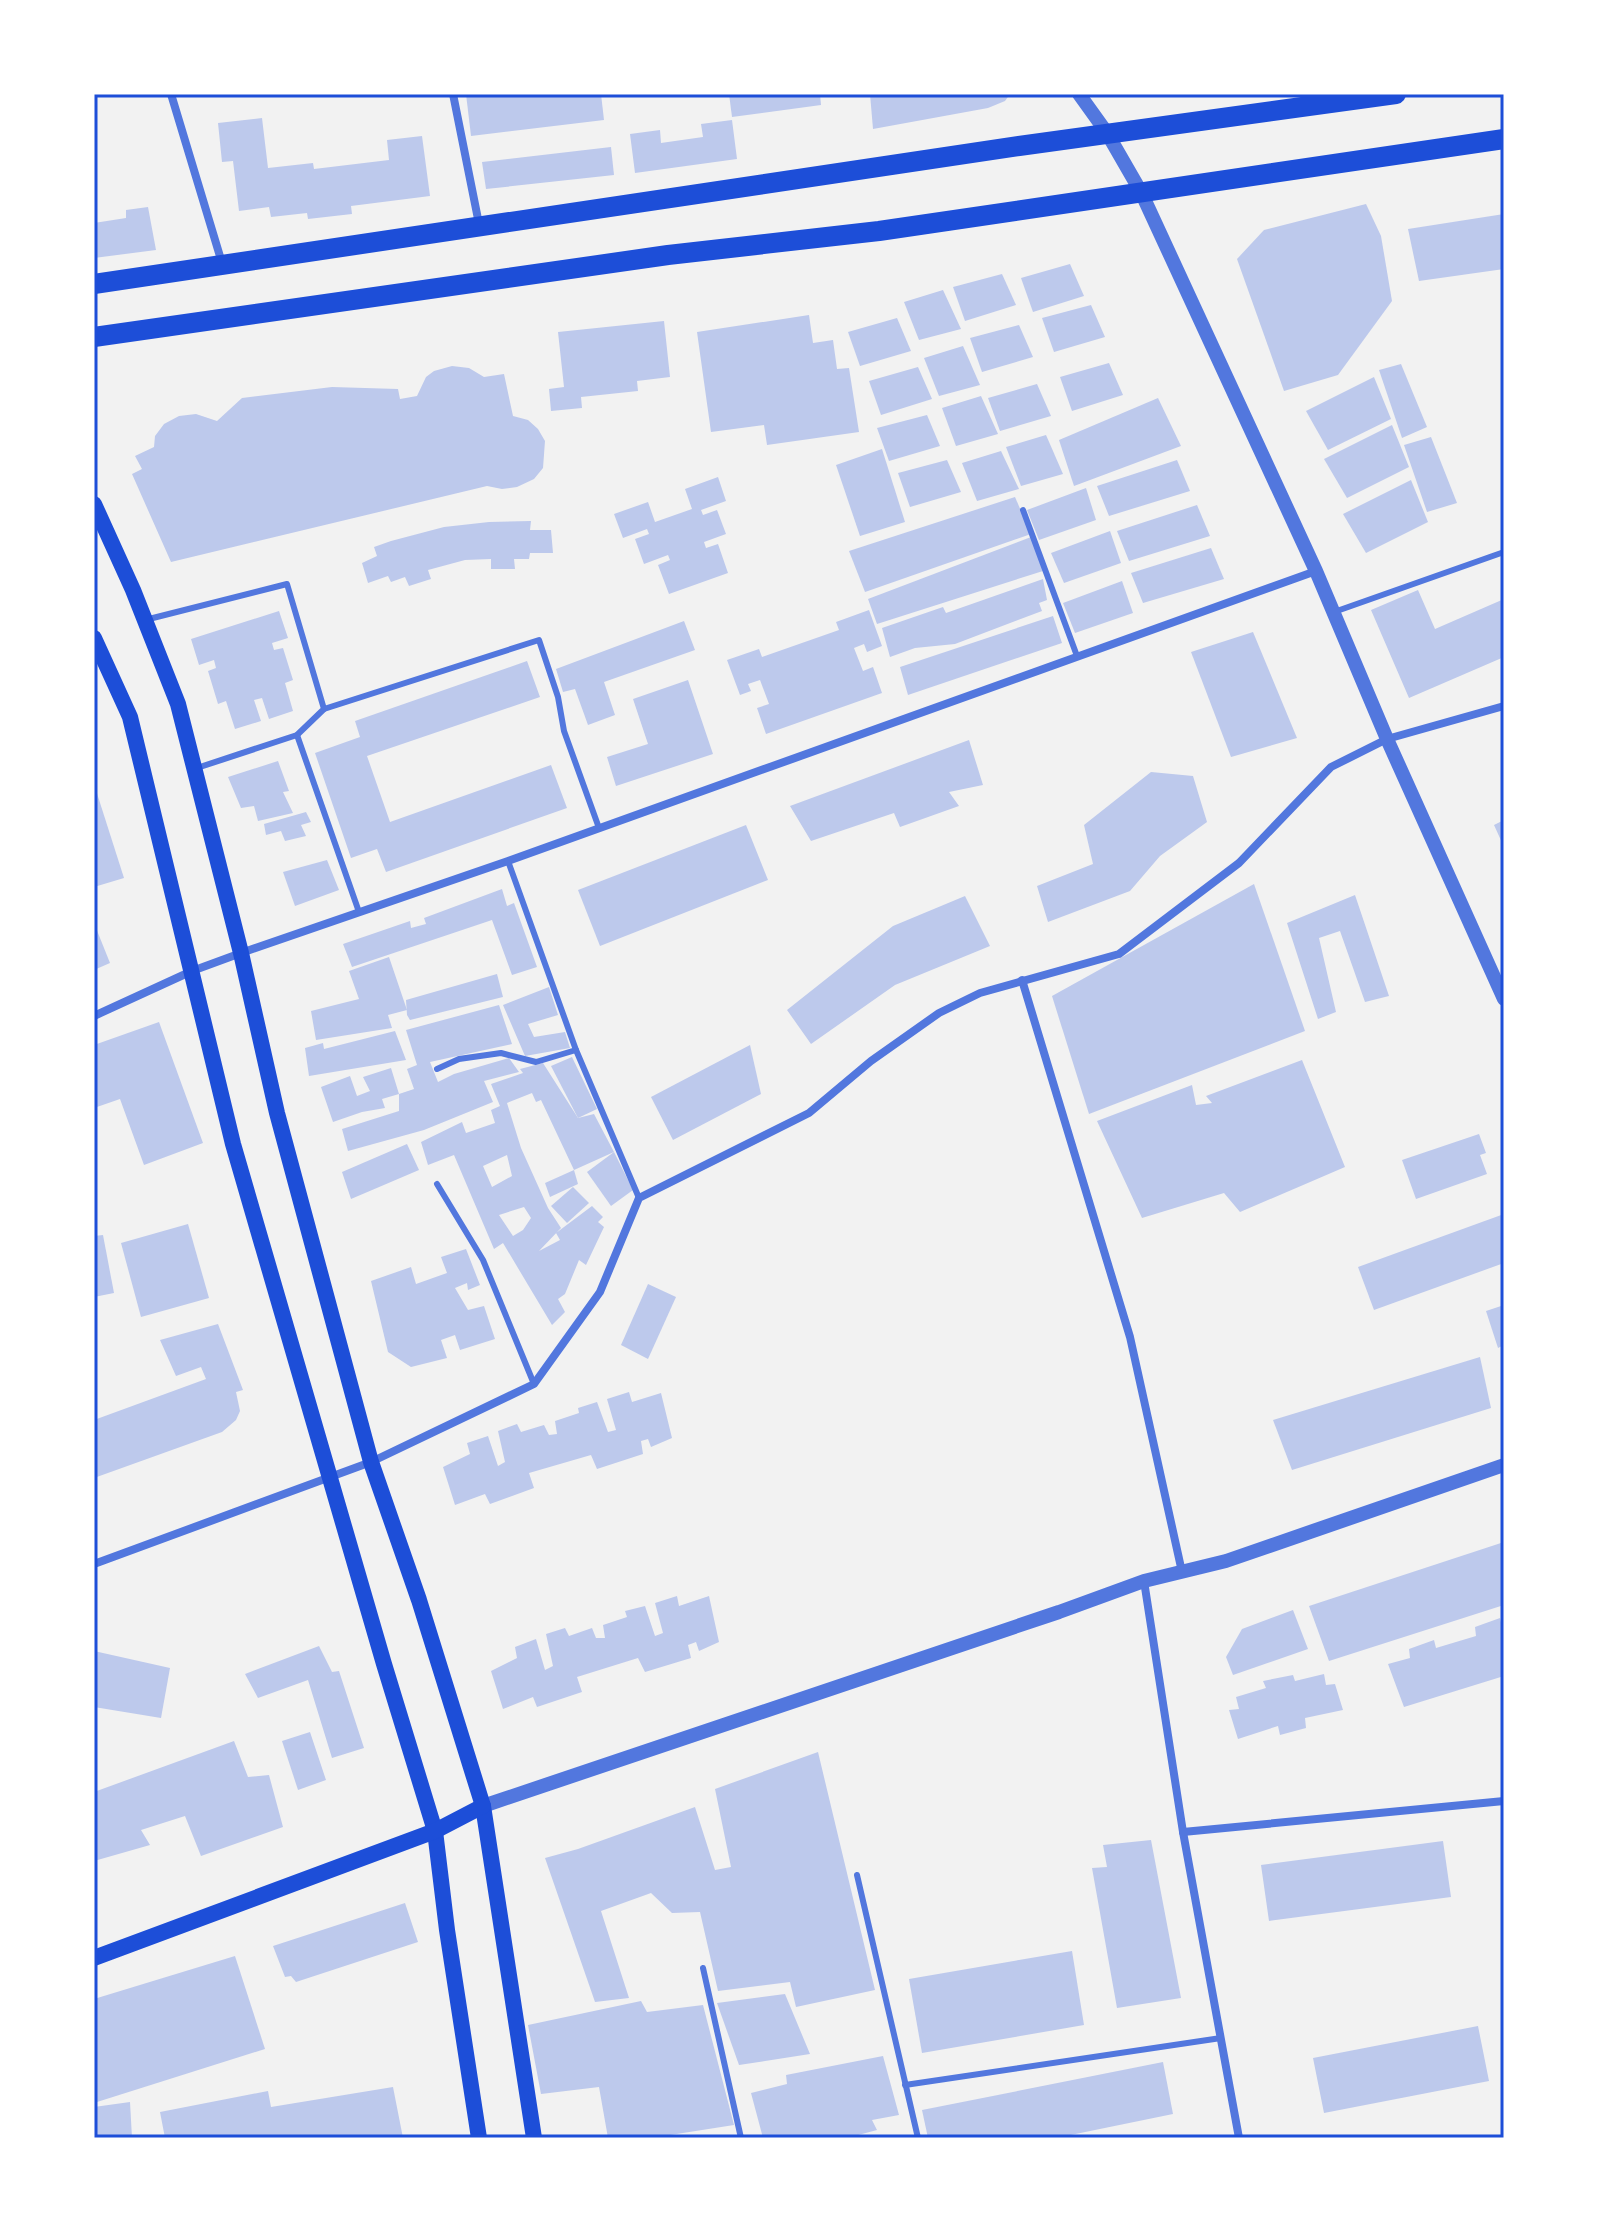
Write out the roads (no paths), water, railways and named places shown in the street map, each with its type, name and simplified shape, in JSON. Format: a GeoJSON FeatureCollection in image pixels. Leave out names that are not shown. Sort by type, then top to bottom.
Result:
{"type":"FeatureCollection","features":[{"type":"Feature","properties":{"kind":"main road"},"geometry":{"type":"LineString","coordinates":[[94,284],[1107,133],[1301,100],[1396,94]]}},
{"type":"Feature","properties":{"kind":"main road"},"geometry":{"type":"LineString","coordinates":[[94,337],[668,255],[879,231],[1504,139]]}},
{"type":"Feature","properties":{"kind":"main road"},"geometry":{"type":"LineString","coordinates":[[94,504],[178,704],[241,953],[277,1113],[371,1462],[419,1600],[483,1806],[534,2138]]}},
{"type":"Feature","properties":{"kind":"main road"},"geometry":{"type":"LineString","coordinates":[[94,638],[130,717],[233,1144],[435,1831],[479,2138]]}},
{"type":"Feature","properties":{"kind":"main road"},"geometry":{"type":"LineString","coordinates":[[94,1958],[435,1831],[483,1806]]}},
{"type":"Feature","properties":{"kind":"street"},"geometry":{"type":"LineString","coordinates":[[171,94],[222,264]]}},
{"type":"Feature","properties":{"kind":"street"},"geometry":{"type":"LineString","coordinates":[[453,94],[479,225]]}},
{"type":"Feature","properties":{"kind":"street"},"geometry":{"type":"LineString","coordinates":[[1079,94],[1107,133],[1141,192],[1316,571],[1387,739],[1504,999]]}},
{"type":"Feature","properties":{"kind":"street"},"geometry":{"type":"LineString","coordinates":[[94,1016],[192,971],[241,953],[508,861],[1316,571]]}},
{"type":"Feature","properties":{"kind":"street"},"geometry":{"type":"LineString","coordinates":[[94,1564],[371,1462],[534,1384],[600,1292],[639,1198],[809,1113],[871,1061],[939,1013],[980,993],[1119,954],[1239,863],[1331,767],[1387,739],[1504,706]]}},
{"type":"Feature","properties":{"kind":"street"},"geometry":{"type":"LineString","coordinates":[[1022,980],[1130,1337],[1182,1572]]}},
{"type":"Feature","properties":{"kind":"street"},"geometry":{"type":"LineString","coordinates":[[483,1806],[1144,1581],[1226,1561],[1504,1465]]}},
{"type":"Feature","properties":{"kind":"street"},"geometry":{"type":"LineString","coordinates":[[1144,1581],[1183,1832],[1239,2138]]}},
{"type":"Feature","properties":{"kind":"street"},"geometry":{"type":"LineString","coordinates":[[1183,1832],[1504,1801]]}},
{"type":"Feature","properties":{"kind":"lane"},"geometry":{"type":"LineString","coordinates":[[1023,510],[1077,656]]}},
{"type":"Feature","properties":{"kind":"lane"},"geometry":{"type":"LineString","coordinates":[[1334,612],[1504,552]]}},
{"type":"Feature","properties":{"kind":"lane"},"geometry":{"type":"LineString","coordinates":[[145,620],[287,584],[324,709]]}},
{"type":"Feature","properties":{"kind":"lane"},"geometry":{"type":"LineString","coordinates":[[194,769],[297,735],[324,709],[539,640],[558,697],[564,731],[599,828]]}},
{"type":"Feature","properties":{"kind":"lane"},"geometry":{"type":"LineString","coordinates":[[297,735],[359,912]]}},
{"type":"Feature","properties":{"kind":"lane"},"geometry":{"type":"LineString","coordinates":[[508,861],[576,1050],[639,1198]]}},
{"type":"Feature","properties":{"kind":"lane"},"geometry":{"type":"LineString","coordinates":[[437,1069],[459,1059],[501,1053],[536,1062],[576,1050]]}},
{"type":"Feature","properties":{"kind":"lane"},"geometry":{"type":"LineString","coordinates":[[437,1184],[483,1260],[534,1384]]}},
{"type":"Feature","properties":{"kind":"lane"},"geometry":{"type":"LineString","coordinates":[[857,1875],[918,2138]]}},
{"type":"Feature","properties":{"kind":"lane"},"geometry":{"type":"LineString","coordinates":[[703,1968],[741,2138]]}},
{"type":"Feature","properties":{"kind":"lane"},"geometry":{"type":"LineString","coordinates":[[905,2085],[1221,2038]]}}]}
